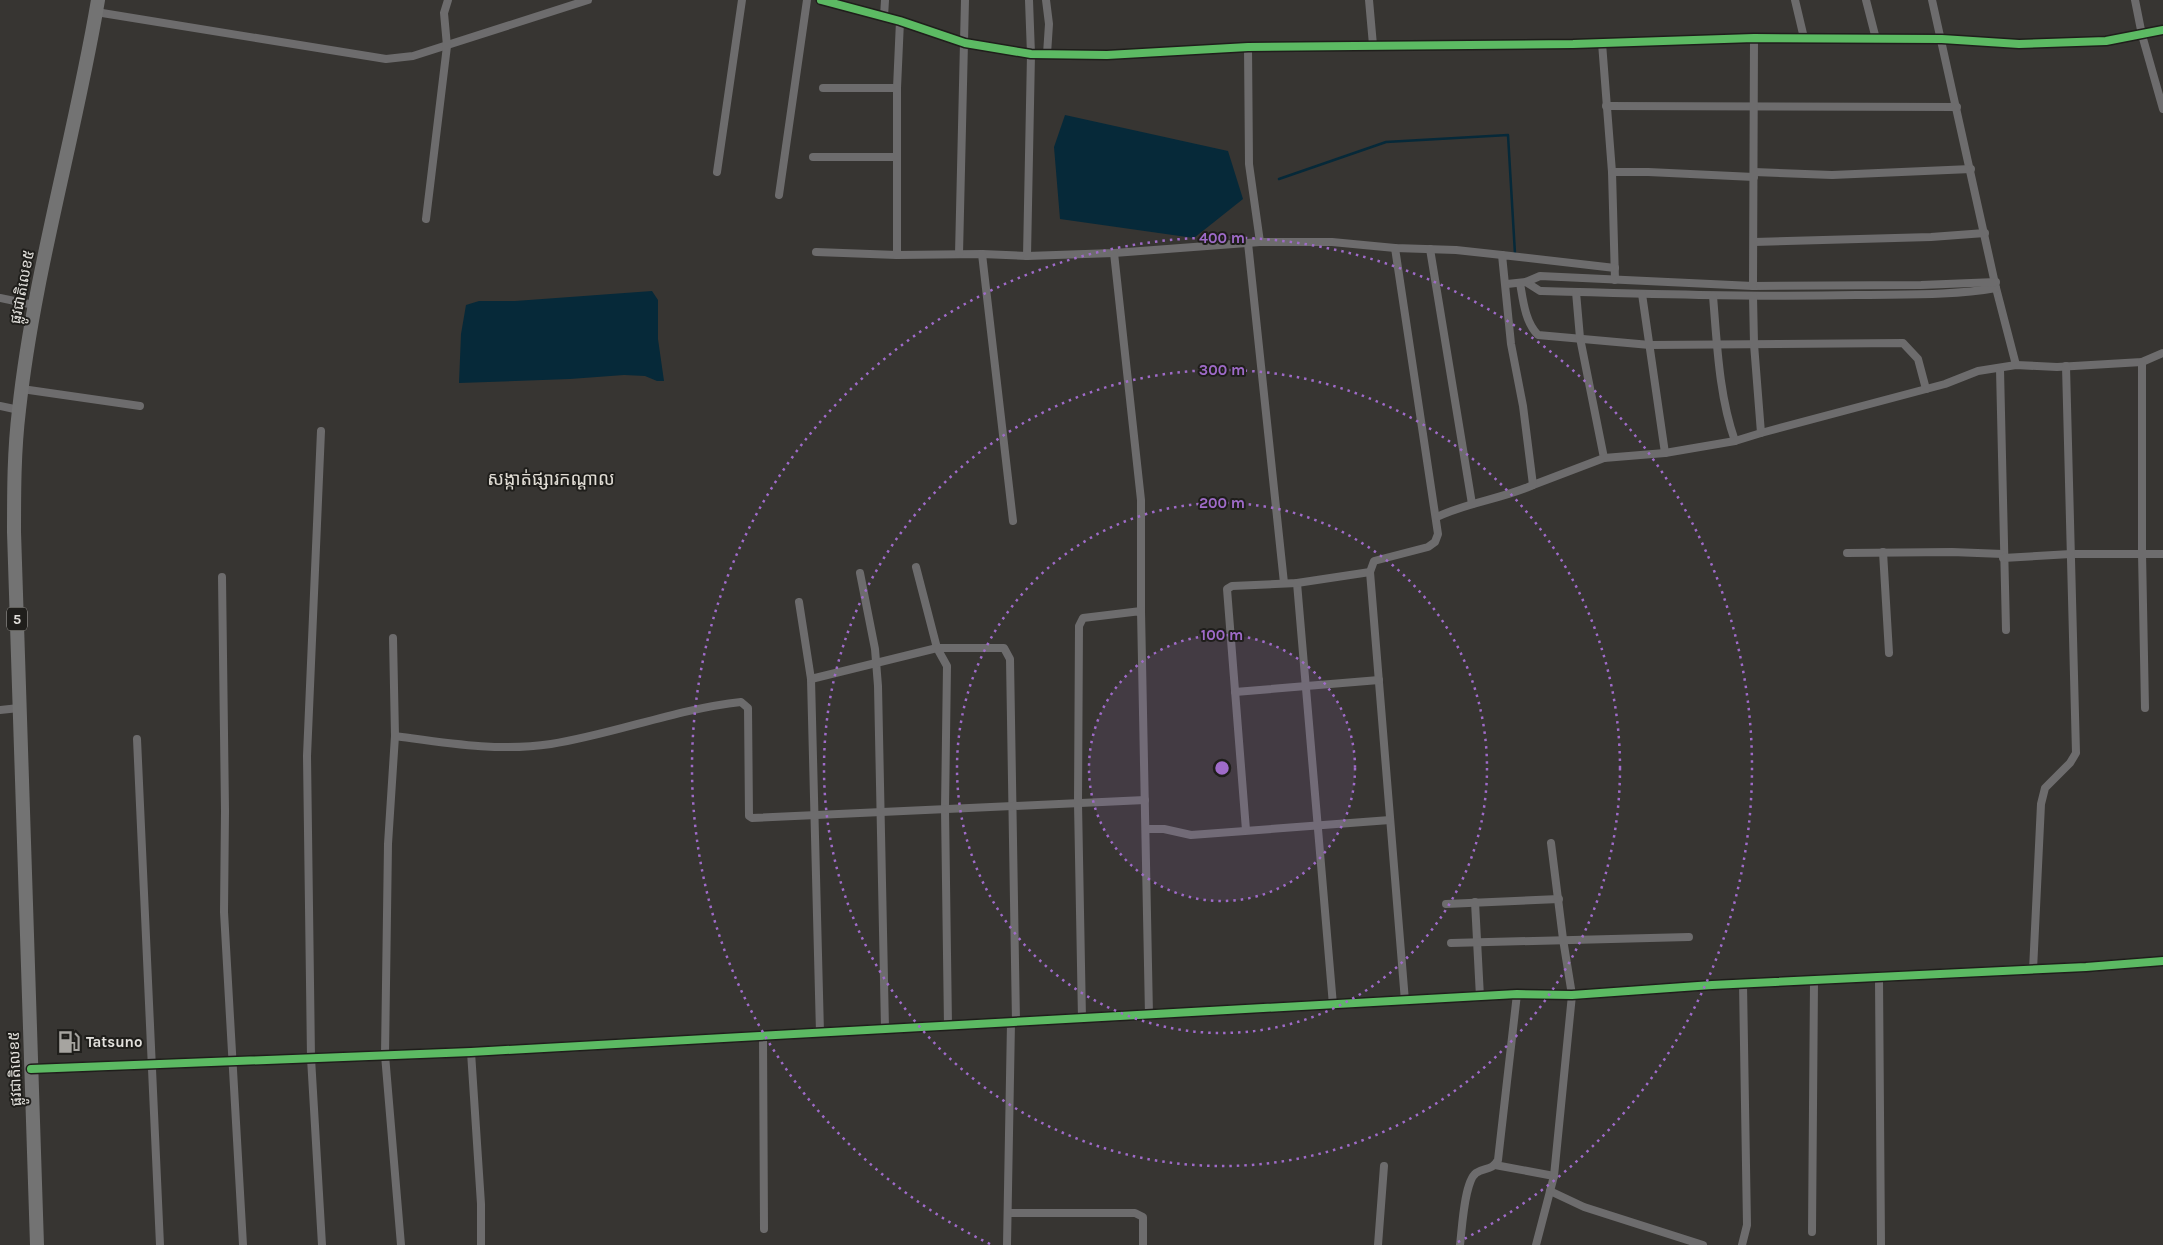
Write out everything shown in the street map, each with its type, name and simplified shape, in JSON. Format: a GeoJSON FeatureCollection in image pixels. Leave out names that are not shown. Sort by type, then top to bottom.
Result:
{"type":"FeatureCollection","features":[{"type":"Feature","properties":{"kind":"highway","name":"ផ្លូវជាតិលេខ៥"},"geometry":{"type":"LineString","coordinates":[[36,1245],[14,532],[14,472],[19,410],[34,305],[97,6]]}},
{"type":"Feature","properties":{"kind":"street"},"geometry":{"type":"LineString","coordinates":[[426,219],[447,46],[444,13],[448,0]]}},
{"type":"Feature","properties":{"kind":"street"},"geometry":{"type":"LineString","coordinates":[[97,6],[386,59],[413,56],[588,0]]}},
{"type":"Feature","properties":{"kind":"street"},"geometry":{"type":"LineString","coordinates":[[717,172],[742,0]]}},
{"type":"Feature","properties":{"kind":"street"},"geometry":{"type":"LineString","coordinates":[[779,195],[807,0]]}},
{"type":"Feature","properties":{"kind":"street"},"geometry":{"type":"LineString","coordinates":[[821,0],[900,21],[965,43],[1031,54],[1107,55],[1248,47],[1602,43],[1754,38],[1942,39],[2019,44],[2106,41],[2163,30]]}},
{"type":"Feature","properties":{"kind":"street"},"geometry":{"type":"LineString","coordinates":[[884,17],[885,0]]}},
{"type":"Feature","properties":{"kind":"street"},"geometry":{"type":"LineString","coordinates":[[959,254],[965,0]]}},
{"type":"Feature","properties":{"kind":"street"},"geometry":{"type":"LineString","coordinates":[[1027,256],[1031,54],[1029,0]]}},
{"type":"Feature","properties":{"kind":"street"},"geometry":{"type":"LineString","coordinates":[[1046,0],[1049,24],[1047,54]]}},
{"type":"Feature","properties":{"kind":"street"},"geometry":{"type":"LineString","coordinates":[[1370,0],[1374,45]]}},
{"type":"Feature","properties":{"kind":"street"},"geometry":{"type":"LineString","coordinates":[[1795,0],[1804,38]]}},
{"type":"Feature","properties":{"kind":"street"},"geometry":{"type":"LineString","coordinates":[[1866,0],[1876,39]]}},
{"type":"Feature","properties":{"kind":"street"},"geometry":{"type":"LineString","coordinates":[[1932,0],[1984,233],[2016,365]]}},
{"type":"Feature","properties":{"kind":"street"},"geometry":{"type":"LineString","coordinates":[[2135,0],[2142,35],[2163,109]]}},
{"type":"Feature","properties":{"kind":"street"},"geometry":{"type":"LineString","coordinates":[[897,255],[896,157],[900,21]]}},
{"type":"Feature","properties":{"kind":"street"},"geometry":{"type":"LineString","coordinates":[[1753,286],[1754,38]]}},
{"type":"Feature","properties":{"kind":"street"},"geometry":{"type":"LineString","coordinates":[[1602,43],[1612,172],[1615,280]]}},
{"type":"Feature","properties":{"kind":"street"},"geometry":{"type":"LineString","coordinates":[[1248,47],[1249,164],[1260,242]]}},
{"type":"Feature","properties":{"kind":"street"},"geometry":{"type":"LineString","coordinates":[[824,88],[897,88]]}},
{"type":"Feature","properties":{"kind":"street"},"geometry":{"type":"LineString","coordinates":[[1606,106],[1957,107]]}},
{"type":"Feature","properties":{"kind":"street"},"geometry":{"type":"LineString","coordinates":[[813,157],[896,157]]}},
{"type":"Feature","properties":{"kind":"street"},"geometry":{"type":"LineString","coordinates":[[1612,172],[1832,176],[1970,170]]}},
{"type":"Feature","properties":{"kind":"street"},"geometry":{"type":"LineString","coordinates":[[1754,242],[1931,237],[1984,233]]}},
{"type":"Feature","properties":{"kind":"street"},"geometry":{"type":"LineString","coordinates":[[816,252],[1027,256],[1114,253],[1260,242],[1332,242],[1396,248],[1456,250],[1615,268]]}},
{"type":"Feature","properties":{"kind":"street"},"geometry":{"type":"LineString","coordinates":[[1248,243],[1284,583]]}},
{"type":"Feature","properties":{"kind":"street"},"geometry":{"type":"LineString","coordinates":[[1396,248],[1438,534],[1435,542],[1428,547],[1413,552],[1384,557],[1374,562],[1370,572],[1405,1001]]}},
{"type":"Feature","properties":{"kind":"street"},"geometry":{"type":"LineString","coordinates":[[1430,249],[1472,504]]}},
{"type":"Feature","properties":{"kind":"street"},"geometry":{"type":"LineString","coordinates":[[1114,253],[1141,500],[1141,611],[1149,1015]]}},
{"type":"Feature","properties":{"kind":"street"},"geometry":{"type":"LineString","coordinates":[[982,254],[1013,521]]}},
{"type":"Feature","properties":{"kind":"street"},"geometry":{"type":"LineString","coordinates":[[1502,255],[1507,284],[1512,344],[1523,406],[1533,485]]}},
{"type":"Feature","properties":{"kind":"street"},"geometry":{"type":"LineString","coordinates":[[1507,284],[1523,283],[1540,276],[1753,286],[1996,285]]}},
{"type":"Feature","properties":{"kind":"street"},"geometry":{"type":"LineString","coordinates":[[1523,283],[1540,291],[1713,296],[1970,292],[1996,285]]}},
{"type":"Feature","properties":{"kind":"street"},"geometry":{"type":"LineString","coordinates":[[1523,283],[1528,320],[1532,329],[1538,335],[1650,345],[1903,343],[1918,359],[1926,389]]}},
{"type":"Feature","properties":{"kind":"street"},"geometry":{"type":"LineString","coordinates":[[1576,292],[1580,338],[1604,458]]}},
{"type":"Feature","properties":{"kind":"street"},"geometry":{"type":"LineString","coordinates":[[1642,294],[1656,403],[1665,453]]}},
{"type":"Feature","properties":{"kind":"street"},"geometry":{"type":"LineString","coordinates":[[1713,296],[1717,344],[1729,423],[1735,441]]}},
{"type":"Feature","properties":{"kind":"street"},"geometry":{"type":"LineString","coordinates":[[1753,296],[1754,344],[1761,433]]}},
{"type":"Feature","properties":{"kind":"street"},"geometry":{"type":"LineString","coordinates":[[0,298],[34,305]]}},
{"type":"Feature","properties":{"kind":"street"},"geometry":{"type":"LineString","coordinates":[[1437,517],[1454,509],[1513,494],[1604,458],[1665,453],[1735,441],[1926,389],[1978,371],[2016,365],[2066,366],[2142,362],[2163,353]]}},
{"type":"Feature","properties":{"kind":"street"},"geometry":{"type":"LineString","coordinates":[[2142,362],[2142,553],[2145,708]]}},
{"type":"Feature","properties":{"kind":"street"},"geometry":{"type":"LineString","coordinates":[[2033,970],[2041,804],[2045,788],[2076,753],[2066,366]]}},
{"type":"Feature","properties":{"kind":"street"},"geometry":{"type":"LineString","coordinates":[[2000,369],[2006,630]]}},
{"type":"Feature","properties":{"kind":"street"},"geometry":{"type":"LineString","coordinates":[[22,390],[140,406]]}},
{"type":"Feature","properties":{"kind":"street"},"geometry":{"type":"LineString","coordinates":[[0,406],[19,410]]}},
{"type":"Feature","properties":{"kind":"street"},"geometry":{"type":"LineString","coordinates":[[321,431],[307,756],[311,1058],[322,1245]]}},
{"type":"Feature","properties":{"kind":"street"},"geometry":{"type":"LineString","coordinates":[[1883,552],[1889,653]]}},
{"type":"Feature","properties":{"kind":"street"},"geometry":{"type":"LineString","coordinates":[[1847,553],[1952,552],[2003,556],[2163,554]]}},
{"type":"Feature","properties":{"kind":"street"},"geometry":{"type":"LineString","coordinates":[[916,567],[937,648],[946,666],[945,809],[948,1026]]}},
{"type":"Feature","properties":{"kind":"street"},"geometry":{"type":"LineString","coordinates":[[1246,830],[1227,589],[1232,586],[1297,583],[1370,572]]}},
{"type":"Feature","properties":{"kind":"street"},"geometry":{"type":"LineString","coordinates":[[860,573],[876,663],[884,1029]]}},
{"type":"Feature","properties":{"kind":"street"},"geometry":{"type":"LineString","coordinates":[[222,577],[225,811],[224,912],[243,1245]]}},
{"type":"Feature","properties":{"kind":"street"},"geometry":{"type":"LineString","coordinates":[[1297,583],[1333,1005]]}},
{"type":"Feature","properties":{"kind":"street"},"geometry":{"type":"LineString","coordinates":[[799,602],[811,679],[820,1033]]}},
{"type":"Feature","properties":{"kind":"street"},"geometry":{"type":"LineString","coordinates":[[1082,1019],[1078,803],[1078,626],[1083,618],[1141,611]]}},
{"type":"Feature","properties":{"kind":"street"},"geometry":{"type":"LineString","coordinates":[[392,638],[395,736],[388,844],[385,1055],[401,1245]]}},
{"type":"Feature","properties":{"kind":"street"},"geometry":{"type":"LineString","coordinates":[[811,679],[937,648],[1004,648],[1007,650],[1010,659],[1013,1022],[1007,1245]]}},
{"type":"Feature","properties":{"kind":"street"},"geometry":{"type":"LineString","coordinates":[[1235,692],[1379,680]]}},
{"type":"Feature","properties":{"kind":"street"},"geometry":{"type":"LineString","coordinates":[[395,736],[480,747],[551,744],[678,713],[741,702],[748,708],[749,816],[752,818],[1145,800]]}},
{"type":"Feature","properties":{"kind":"street"},"geometry":{"type":"LineString","coordinates":[[0,710],[20,708]]}},
{"type":"Feature","properties":{"kind":"street"},"geometry":{"type":"LineString","coordinates":[[137,739],[160,1245]]}},
{"type":"Feature","properties":{"kind":"street"},"geometry":{"type":"LineString","coordinates":[[1146,829],[1164,829],[1191,835],[1390,820]]}},
{"type":"Feature","properties":{"kind":"street"},"geometry":{"type":"LineString","coordinates":[[1536,1245],[1554,1176],[1572,995],[1563,939],[1552,843]]}},
{"type":"Feature","properties":{"kind":"street"},"geometry":{"type":"LineString","coordinates":[[1446,904],[1558,899]]}},
{"type":"Feature","properties":{"kind":"street"},"geometry":{"type":"LineString","coordinates":[[1475,902],[1480,997]]}},
{"type":"Feature","properties":{"kind":"street"},"geometry":{"type":"LineString","coordinates":[[1451,943],[1689,937]]}},
{"type":"Feature","properties":{"kind":"street"},"geometry":{"type":"LineString","coordinates":[[31,1069],[471,1052],[1517,994],[1572,995],[1743,984],[1879,979],[2163,961]]}},
{"type":"Feature","properties":{"kind":"street"},"geometry":{"type":"LineString","coordinates":[[1879,979],[1881,1245]]}},
{"type":"Feature","properties":{"kind":"street"},"geometry":{"type":"LineString","coordinates":[[1812,1232],[1814,981]]}},
{"type":"Feature","properties":{"kind":"street"},"geometry":{"type":"LineString","coordinates":[[1742,1245],[1747,1225],[1743,984]]}},
{"type":"Feature","properties":{"kind":"street"},"geometry":{"type":"LineString","coordinates":[[1460,1245],[1471,1179],[1476,1173],[1488,1170],[1498,1160],[1517,994]]}},
{"type":"Feature","properties":{"kind":"street"},"geometry":{"type":"LineString","coordinates":[[763,1036],[764,1229]]}},
{"type":"Feature","properties":{"kind":"street"},"geometry":{"type":"LineString","coordinates":[[471,1052],[481,1204],[481,1245]]}},
{"type":"Feature","properties":{"kind":"street"},"geometry":{"type":"LineString","coordinates":[[1495,1165],[1554,1176]]}},
{"type":"Feature","properties":{"kind":"street"},"geometry":{"type":"LineString","coordinates":[[1378,1245],[1384,1166]]}},
{"type":"Feature","properties":{"kind":"street"},"geometry":{"type":"LineString","coordinates":[[1550,1191],[1584,1207],[1703,1245]]}},
{"type":"Feature","properties":{"kind":"street"},"geometry":{"type":"LineString","coordinates":[[1008,1213],[1135,1213],[1143,1217],[1143,1245]]}},
{"type":"Feature","properties":{"kind":"water"},"geometry":{"type":"Polygon","coordinates":[[[1065,115],[1228,151],[1243,199],[1194,238],[1060,219],[1054,147],[1065,115]]]}},
{"type":"Feature","properties":{"kind":"water"},"geometry":{"type":"Polygon","coordinates":[[[652,291],[658,300],[658,339],[664,381],[657,381],[645,376],[624,375],[459,383],[461,334],[466,305],[479,301],[515,301],[652,291]]]}},
{"type":"Feature","properties":{"kind":"waterway"},"geometry":{"type":"LineString","coordinates":[[1279,179],[1386,142],[1508,135],[1515,254]]}},
{"type":"Feature","properties":{"kind":"cycle path"},"geometry":{"type":"LineString","coordinates":[[821,0],[900,21],[965,43],[1031,54],[1107,55],[1248,47],[1573,44],[1754,38],[1942,39],[2019,44],[2106,41],[2163,30]]}},
{"type":"Feature","properties":{"kind":"cycle path"},"geometry":{"type":"LineString","coordinates":[[31,1069],[471,1052],[1517,994],[1572,995],[1712,985],[2086,967],[2163,961]]}},
{"type":"Feature","properties":{"kind":"place","name":"Tatsuno"},"geometry":{"type":"Point","coordinates":[69,1042]}},
{"type":"Feature","properties":{"kind":"district","name":"សង្កាត់ផ្សារកណ្ដាល"},"geometry":{"type":"Point","coordinates":[551,479]}}]}
